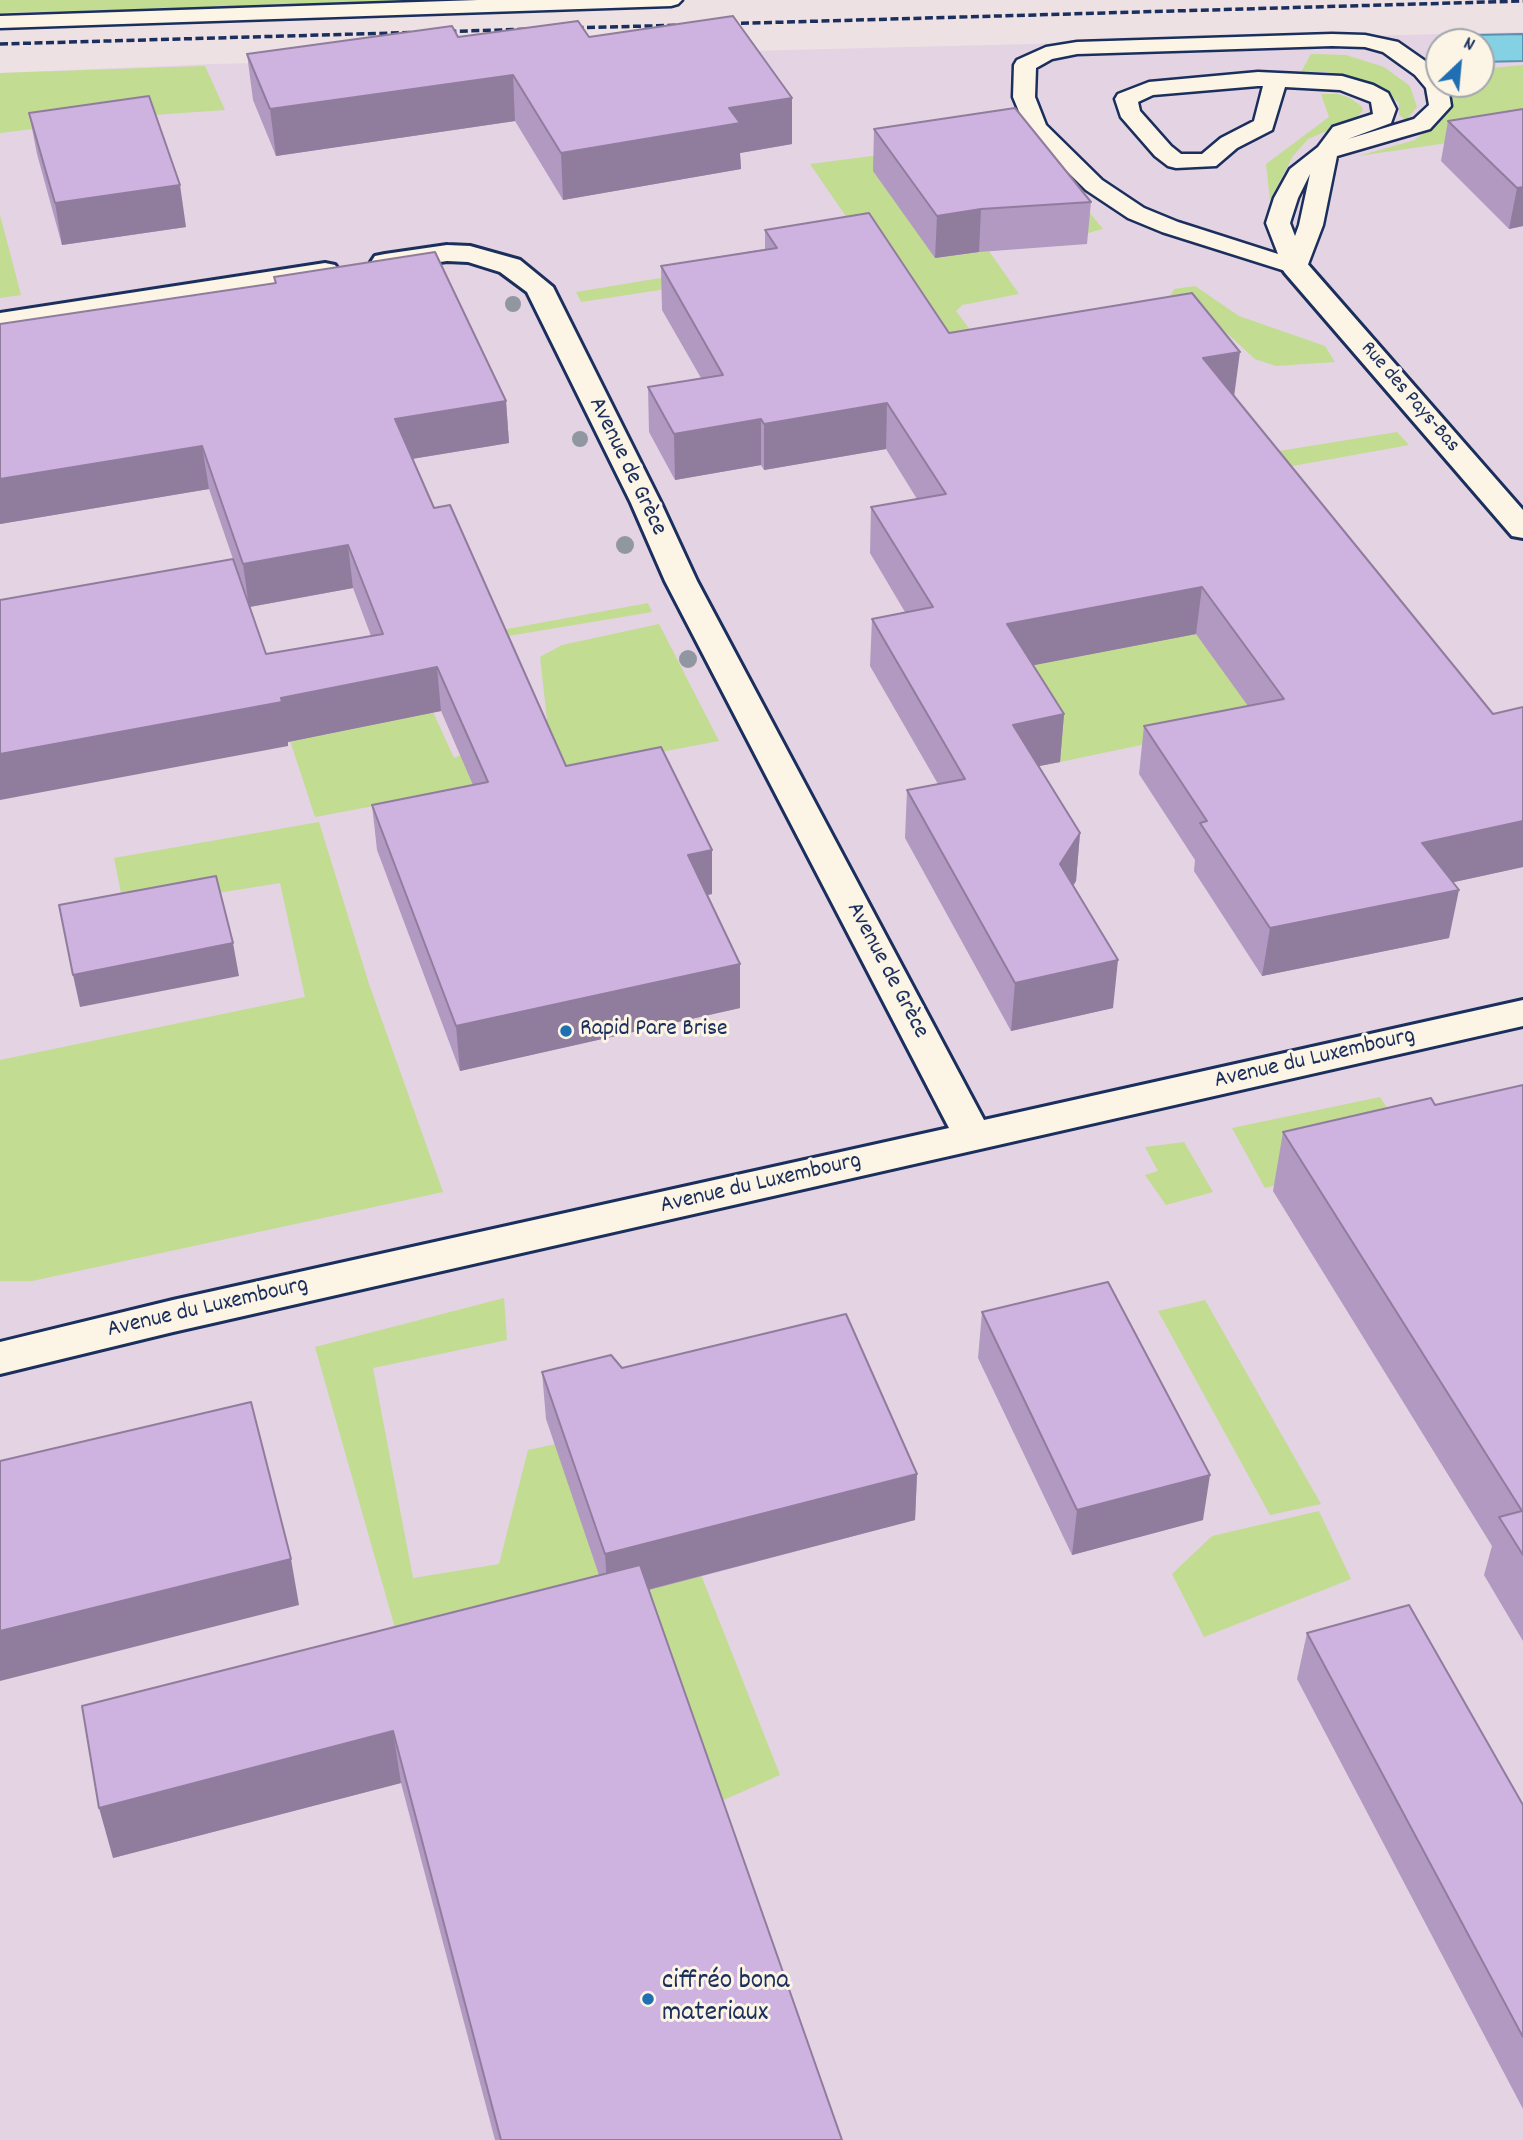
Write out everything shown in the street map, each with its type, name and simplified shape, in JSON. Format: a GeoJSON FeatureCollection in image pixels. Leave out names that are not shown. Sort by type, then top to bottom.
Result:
{"type":"FeatureCollection","features":[{"type":"Feature","properties":{"kind":"street","name":"Avenue de Grèce"},"geometry":{"type":"LineString","coordinates":[[0,322],[437,254],[470,254],[510,266],[540,288],[646,503],[681,581],[972,1136]]}},
{"type":"Feature","properties":{"kind":"street","name":"Rue des Pays-Bas"},"geometry":{"type":"LineString","coordinates":[[1295,267],[1523,529]]}},
{"type":"Feature","properties":{"kind":"street","name":"Avenue du Luxembourg"},"geometry":{"type":"LineString","coordinates":[[0,1357],[1523,1013]]}},
{"type":"Feature","properties":{"kind":"lane"},"geometry":{"type":"LineString","coordinates":[[0,22],[671,0]]}},
{"type":"Feature","properties":{"kind":"lane"},"geometry":{"type":"LineString","coordinates":[[1276,80],[1264,124],[1229,144],[1208,161],[1176,161],[1163,151],[1129,112],[1126,99],[1149,89],[1258,79],[1342,83],[1365,90],[1380,99],[1384,109],[1383,118],[1341,132],[1326,152],[1311,225],[1295,267],[1147,218],[1094,185],[1037,128],[1024,97],[1025,65],[1046,53],[1077,48],[1231,42],[1365,41],[1390,47],[1423,70],[1437,86],[1440,106],[1422,124],[1326,152]]}},
{"type":"Feature","properties":{"kind":"shaded area"},"geometry":{"type":"Polygon","coordinates":[[[1523,32],[1523,2140],[0,2140],[0,73],[213,64],[1425,34],[1425,98],[1495,98],[1495,33],[1523,32]]]}},
{"type":"Feature","properties":{"kind":"green space"},"geometry":{"type":"Polygon","coordinates":[[[0,0],[488,0],[0,13],[0,0]]]}},
{"type":"Feature","properties":{"kind":"green space"},"geometry":{"type":"Polygon","coordinates":[[[1311,54],[1346,55],[1384,67],[1410,86],[1417,107],[1406,120],[1399,115],[1399,103],[1382,88],[1328,72],[1301,72],[1311,54]]]}},
{"type":"Feature","properties":{"kind":"green space"},"geometry":{"type":"Polygon","coordinates":[[[1523,65],[1523,132],[1358,156],[1415,140],[1443,118],[1448,98],[1495,98],[1495,68],[1523,65]]]}},
{"type":"Feature","properties":{"kind":"green space"},"geometry":{"type":"Polygon","coordinates":[[[205,66],[225,110],[140,116],[0,133],[0,73],[205,66]]]}},
{"type":"Feature","properties":{"kind":"green space"},"geometry":{"type":"Polygon","coordinates":[[[1321,94],[1338,94],[1350,98],[1363,110],[1355,119],[1308,139],[1293,156],[1270,200],[1266,164],[1329,117],[1321,94]]]}},
{"type":"Feature","properties":{"kind":"green space"},"geometry":{"type":"Polygon","coordinates":[[[1026,136],[1103,229],[935,258],[989,251],[1019,294],[962,305],[956,311],[980,343],[1161,313],[1174,289],[1195,286],[1239,316],[1325,346],[1335,362],[1276,366],[1255,359],[1221,328],[1187,338],[1080,483],[1397,432],[1409,445],[1254,473],[1312,795],[1227,727],[1060,762],[1004,671],[1167,639],[765,274],[581,302],[576,292],[865,244],[810,164],[1026,136]]]}},
{"type":"Feature","properties":{"kind":"green space"},"geometry":{"type":"Polygon","coordinates":[[[0,215],[21,295],[0,298],[0,215]]]}},
{"type":"Feature","properties":{"kind":"green space"},"geometry":{"type":"Polygon","coordinates":[[[648,603],[652,612],[478,641],[310,689],[324,735],[433,712],[454,758],[547,719],[540,657],[562,645],[659,624],[719,741],[315,817],[268,673],[648,603]]]}},
{"type":"Feature","properties":{"kind":"green space"},"geometry":{"type":"Polygon","coordinates":[[[319,822],[369,984],[443,1192],[32,1281],[0,1281],[0,1060],[305,997],[280,883],[124,908],[114,858],[319,822]]]}},
{"type":"Feature","properties":{"kind":"green space"},"geometry":{"type":"Polygon","coordinates":[[[1380,1097],[1415,1151],[1265,1188],[1232,1128],[1380,1097]]]}},
{"type":"Feature","properties":{"kind":"green space"},"geometry":{"type":"Polygon","coordinates":[[[1184,1142],[1213,1192],[1166,1205],[1145,1175],[1158,1171],[1145,1147],[1184,1142]]]}},
{"type":"Feature","properties":{"kind":"green space"},"geometry":{"type":"Polygon","coordinates":[[[504,1298],[507,1340],[373,1368],[413,1578],[499,1564],[528,1450],[556,1444],[679,1519],[780,1775],[708,1807],[409,1677],[315,1347],[504,1298]]]}},
{"type":"Feature","properties":{"kind":"green space"},"geometry":{"type":"Polygon","coordinates":[[[1205,1300],[1321,1504],[1270,1515],[1158,1311],[1205,1300]]]}},
{"type":"Feature","properties":{"kind":"green space"},"geometry":{"type":"Polygon","coordinates":[[[1319,1511],[1351,1579],[1204,1637],[1172,1574],[1212,1536],[1319,1511]]]}},
{"type":"Feature","properties":{"kind":"water"},"geometry":{"type":"Polygon","coordinates":[[[1523,34],[1523,61],[1495,62],[1495,35],[1523,34]]]}},
{"type":"Feature","properties":{"kind":"building"},"geometry":{"type":"Polygon","coordinates":[[[733,16],[792,98],[729,108],[740,123],[561,153],[513,75],[270,109],[247,54],[452,26],[458,37],[578,21],[589,37],[733,16]]]}},
{"type":"Feature","properties":{"kind":"building"},"geometry":{"type":"Polygon","coordinates":[[[149,96],[180,185],[55,203],[29,113],[149,96]]]}},
{"type":"Feature","properties":{"kind":"building"},"geometry":{"type":"Polygon","coordinates":[[[1015,108],[1091,202],[981,209],[937,216],[874,129],[1015,108]]]}},
{"type":"Feature","properties":{"kind":"building"},"geometry":{"type":"Polygon","coordinates":[[[1523,109],[1523,187],[1517,188],[1448,121],[1523,109]]]}},
{"type":"Feature","properties":{"kind":"building"},"geometry":{"type":"Polygon","coordinates":[[[869,213],[949,333],[1192,293],[1240,352],[1203,358],[1493,714],[1523,707],[1523,821],[1422,843],[1459,890],[1270,928],[1200,823],[1207,821],[1144,726],[1284,699],[1202,587],[1007,624],[1064,714],[1013,725],[1080,833],[1060,864],[1118,960],[1015,983],[907,790],[965,779],[872,619],[933,607],[871,507],[946,494],[887,403],[764,424],[761,419],[674,434],[648,387],[723,375],[661,266],[777,248],[765,230],[869,213]]]}},
{"type":"Feature","properties":{"kind":"building"},"geometry":{"type":"Polygon","coordinates":[[[435,252],[506,401],[395,419],[434,508],[450,505],[566,766],[661,747],[712,850],[688,855],[740,964],[456,1026],[372,805],[488,782],[437,667],[281,698],[282,702],[0,754],[0,600],[233,559],[266,654],[383,634],[348,545],[243,564],[202,446],[0,479],[0,324],[276,283],[274,277],[435,252]]]}},
{"type":"Feature","properties":{"kind":"building"},"geometry":{"type":"Polygon","coordinates":[[[216,876],[233,943],[73,975],[59,905],[216,876]]]}},
{"type":"Feature","properties":{"kind":"building"},"geometry":{"type":"Polygon","coordinates":[[[1523,1085],[1523,1555],[1499,1517],[1522,1511],[1283,1132],[1431,1098],[1435,1105],[1523,1085]]]}},
{"type":"Feature","properties":{"kind":"building"},"geometry":{"type":"Polygon","coordinates":[[[1108,1282],[1210,1475],[1077,1510],[982,1312],[1108,1282]]]}},
{"type":"Feature","properties":{"kind":"building"},"geometry":{"type":"Polygon","coordinates":[[[846,1314],[917,1474],[605,1554],[542,1372],[611,1355],[622,1368],[846,1314]]]}},
{"type":"Feature","properties":{"kind":"building"},"geometry":{"type":"Polygon","coordinates":[[[251,1402],[291,1559],[0,1631],[0,1461],[251,1402]]]}},
{"type":"Feature","properties":{"kind":"building"},"geometry":{"type":"Polygon","coordinates":[[[640,1565],[842,2140],[501,2140],[393,1731],[99,1808],[82,1706],[640,1565]]]}},
{"type":"Feature","properties":{"kind":"building"},"geometry":{"type":"Polygon","coordinates":[[[1409,1605],[1523,1805],[1523,2037],[1307,1633],[1409,1605]]]}},
{"type":"Feature","properties":{"kind":"railway"},"geometry":{"type":"LineString","coordinates":[[718,24],[1523,1]]}},
{"type":"Feature","properties":{"kind":"railway"},"geometry":{"type":"LineString","coordinates":[[564,28],[690,25]]}},
{"type":"Feature","properties":{"kind":"railway"},"geometry":{"type":"LineString","coordinates":[[0,44],[536,29]]}},
{"type":"Feature","properties":{"kind":"place","name":"Rapid Pare Brise"},"geometry":{"type":"Point","coordinates":[566,1031]}},
{"type":"Feature","properties":{"kind":"place","name":"ciffréo bona materiaux"},"geometry":{"type":"Point","coordinates":[648,1999]}}]}
